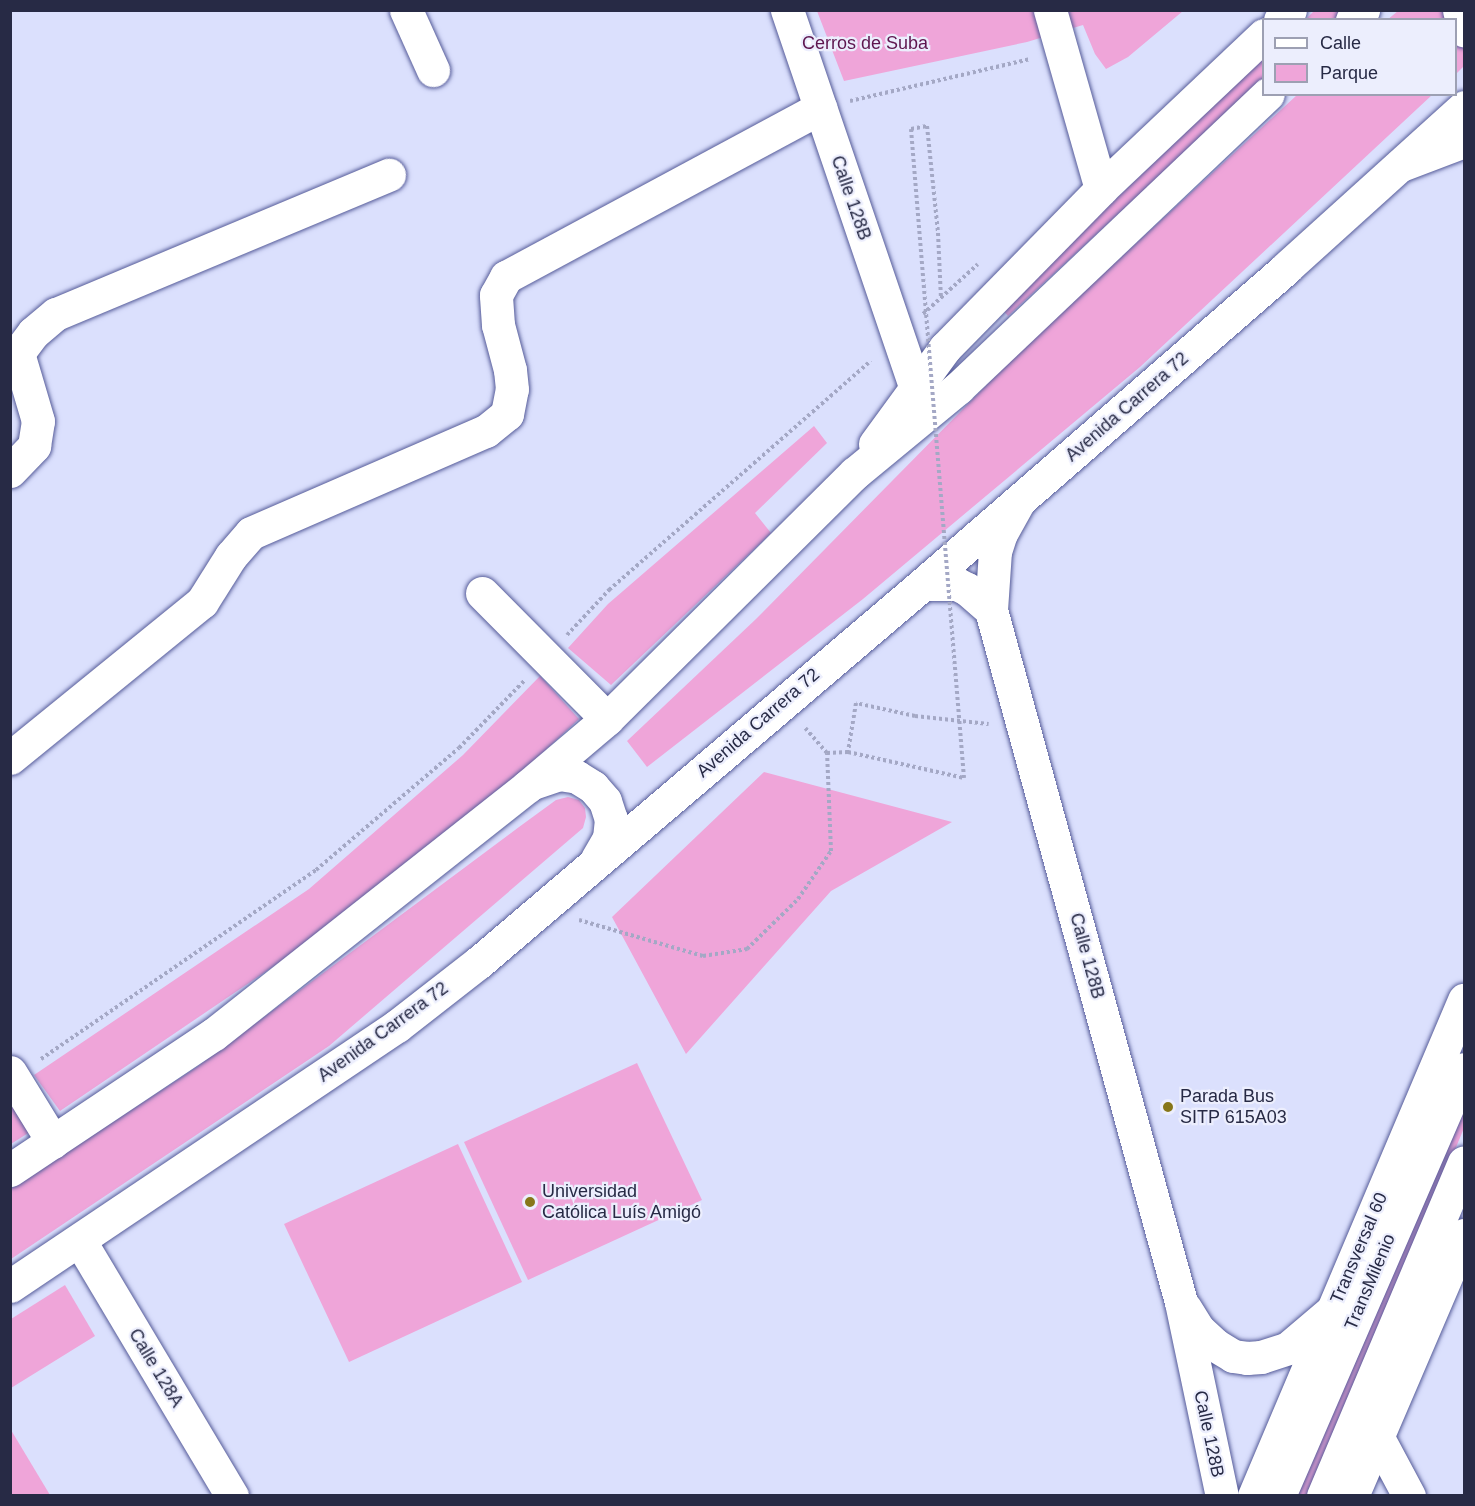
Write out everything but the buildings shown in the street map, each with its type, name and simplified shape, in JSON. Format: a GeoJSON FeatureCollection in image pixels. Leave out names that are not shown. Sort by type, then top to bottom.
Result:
{"type":"FeatureCollection","features":[{"type":"Feature","properties":{"kind":"main road"},"geometry":{"type":"LineString","coordinates":[[406,10],[433,70]]}},
{"type":"Feature","properties":{"kind":"main road","name":"Calle 128B"},"geometry":{"type":"LineString","coordinates":[[788,10],[915,386]]}},
{"type":"Feature","properties":{"kind":"main road"},"geometry":{"type":"LineString","coordinates":[[1050,10],[1101,189]]}},
{"type":"Feature","properties":{"kind":"main road"},"geometry":{"type":"LineString","coordinates":[[1459,10],[1464,30]]}},
{"type":"Feature","properties":{"kind":"main road"},"geometry":{"type":"LineString","coordinates":[[855,473],[915,386],[945,348],[1101,189],[1262,36]]}},
{"type":"Feature","properties":{"kind":"main road"},"geometry":{"type":"LineString","coordinates":[[10,1170],[214,1034],[528,786],[608,719],[855,473],[958,388],[1266,96]]}},
{"type":"Feature","properties":{"kind":"main road","name":"Avenida Carrera 72"},"geometry":{"type":"LineString","coordinates":[[10,1286],[397,1026],[478,963],[1020,500],[1464,107]]}},
{"type":"Feature","properties":{"kind":"main road"},"geometry":{"type":"LineString","coordinates":[[10,758],[202,602],[231,556],[251,534],[486,431],[507,414],[512,389],[510,370],[498,325],[496,295],[506,277],[820,108]]}},
{"type":"Feature","properties":{"kind":"main road"},"geometry":{"type":"LineString","coordinates":[[1401,165],[1464,141]]}},
{"type":"Feature","properties":{"kind":"main road"},"geometry":{"type":"LineString","coordinates":[[10,471],[34,446],[38,421],[18,353],[33,333],[56,314],[388,175]]}},
{"type":"Feature","properties":{"kind":"main road","name":"Calle 128B"},"geometry":{"type":"LineString","coordinates":[[1020,500],[1001,533],[995,551],[991,610],[1181,1302],[1222,1496]]}},
{"type":"Feature","properties":{"kind":"main road"},"geometry":{"type":"LineString","coordinates":[[923,584],[957,584],[973,593],[991,610]]}},
{"type":"Feature","properties":{"kind":"main road"},"geometry":{"type":"LineString","coordinates":[[482,593],[517,631],[547,657],[608,719]]}},
{"type":"Feature","properties":{"kind":"main road"},"geometry":{"type":"LineString","coordinates":[[528,786],[541,778],[559,774],[577,777],[593,787],[605,801],[610,819],[609,838],[592,866]]}},
{"type":"Feature","properties":{"kind":"main road","name":"Transversal 60"},"geometry":{"type":"LineString","coordinates":[[1254,1496],[1464,1000]]}},
{"type":"Feature","properties":{"kind":"main road","name":"TransMilenio"},"geometry":{"type":"LineString","coordinates":[[1279,1496],[1464,1069]]}},
{"type":"Feature","properties":{"kind":"main road"},"geometry":{"type":"LineString","coordinates":[[12,1075],[53,1142]]}},
{"type":"Feature","properties":{"kind":"main road"},"geometry":{"type":"LineString","coordinates":[[1323,1496],[1464,1164]]}},
{"type":"Feature","properties":{"kind":"main road"},"geometry":{"type":"LineString","coordinates":[[1352,1496],[1464,1235]]}},
{"type":"Feature","properties":{"kind":"main road","name":"Calle 128A"},"geometry":{"type":"LineString","coordinates":[[80,1241],[232,1496]]}},
{"type":"Feature","properties":{"kind":"main road","name":"Calle 128B"},"geometry":{"type":"LineString","coordinates":[[1181,1302],[1198,1329],[1215,1345],[1233,1356],[1247,1358],[1261,1357],[1288,1348],[1333,1310]]}},
{"type":"Feature","properties":{"kind":"main road"},"geometry":{"type":"LineString","coordinates":[[1377,1436],[1409,1496]]}},
{"type":"Feature","properties":{"kind":"path"},"geometry":{"type":"LineString","coordinates":[[820,108],[1062,53]]}},
{"type":"Feature","properties":{"kind":"path"},"geometry":{"type":"LineString","coordinates":[[827,753],[848,752],[964,778],[911,129],[927,126],[938,233],[945,348]]}},
{"type":"Feature","properties":{"kind":"path"},"geometry":{"type":"LineString","coordinates":[[12,1075],[316,870],[459,748],[609,590],[898,337],[983,259]]}},
{"type":"Feature","properties":{"kind":"path"},"geometry":{"type":"LineString","coordinates":[[848,752],[856,703],[915,716],[1024,727]]}},
{"type":"Feature","properties":{"kind":"path"},"geometry":{"type":"LineString","coordinates":[[579,921],[703,956],[747,949],[798,898],[831,851],[827,753],[798,721]]}},
{"type":"Feature","properties":{"kind":"green space","name":"Cerros de Suba"},"geometry":{"type":"Polygon","coordinates":[[[817,11],[1183,11],[1128,57],[1106,69],[1095,54],[1083,25],[1027,42],[844,81],[817,11]]]}},
{"type":"Feature","properties":{"kind":"green space"},"geometry":{"type":"Polygon","coordinates":[[[1314,11],[1344,11],[1335,18],[1307,18],[1314,11]]]}},
{"type":"Feature","properties":{"kind":"green space"},"geometry":{"type":"Polygon","coordinates":[[[1398,11],[1464,11],[1464,66],[1457,73],[1457,18],[1389,18],[1398,11]]]}},
{"type":"Feature","properties":{"kind":"green space"},"geometry":{"type":"Polygon","coordinates":[[[1262,60],[1262,81],[1008,316],[1001,308],[1262,60]]]}},
{"type":"Feature","properties":{"kind":"green space"},"geometry":{"type":"Polygon","coordinates":[[[1296,96],[1431,96],[1140,367],[863,599],[647,767],[627,741],[756,619],[1028,343],[1296,96]]]}},
{"type":"Feature","properties":{"kind":"green space"},"geometry":{"type":"Polygon","coordinates":[[[814,426],[827,443],[755,513],[771,533],[611,685],[568,648],[608,604],[814,426]]]}},
{"type":"Feature","properties":{"kind":"green space"},"geometry":{"type":"Polygon","coordinates":[[[540,676],[579,719],[498,794],[305,945],[60,1111],[34,1075],[309,889],[463,755],[540,676]]]}},
{"type":"Feature","properties":{"kind":"green space"},"geometry":{"type":"Polygon","coordinates":[[[764,772],[952,822],[831,891],[686,1054],[612,917],[764,772]]]}},
{"type":"Feature","properties":{"kind":"green space"},"geometry":{"type":"Polygon","coordinates":[[[568,797],[579,800],[585,808],[586,817],[583,828],[329,1046],[11,1259],[11,1189],[197,1067],[556,800],[568,797]]]}},
{"type":"Feature","properties":{"kind":"green space"},"geometry":{"type":"Polygon","coordinates":[[[637,1063],[702,1200],[528,1280],[464,1142],[637,1063]]]}},
{"type":"Feature","properties":{"kind":"green space"},"geometry":{"type":"Polygon","coordinates":[[[1464,1083],[1464,1128],[1312,1495],[1288,1496],[1464,1083]]]}},
{"type":"Feature","properties":{"kind":"green space"},"geometry":{"type":"Polygon","coordinates":[[[10,1093],[33,1130],[11,1144],[10,1144],[10,1093]]]}},
{"type":"Feature","properties":{"kind":"green space"},"geometry":{"type":"Polygon","coordinates":[[[458,1144],[522,1282],[349,1362],[284,1224],[458,1144]]]}},
{"type":"Feature","properties":{"kind":"green space"},"geometry":{"type":"Polygon","coordinates":[[[65,1285],[95,1336],[11,1388],[11,1319],[65,1285]]]}},
{"type":"Feature","properties":{"kind":"green space"},"geometry":{"type":"Polygon","coordinates":[[[11,1430],[50,1495],[11,1495],[11,1430]]]}},
{"type":"Feature","properties":{"kind":"place","name":"Parada Bus SITP 615A03"},"geometry":{"type":"Point","coordinates":[1168,1107]}},
{"type":"Feature","properties":{"kind":"place","name":"Universidad Católica Luís Amigó"},"geometry":{"type":"Point","coordinates":[530,1202]}}]}
